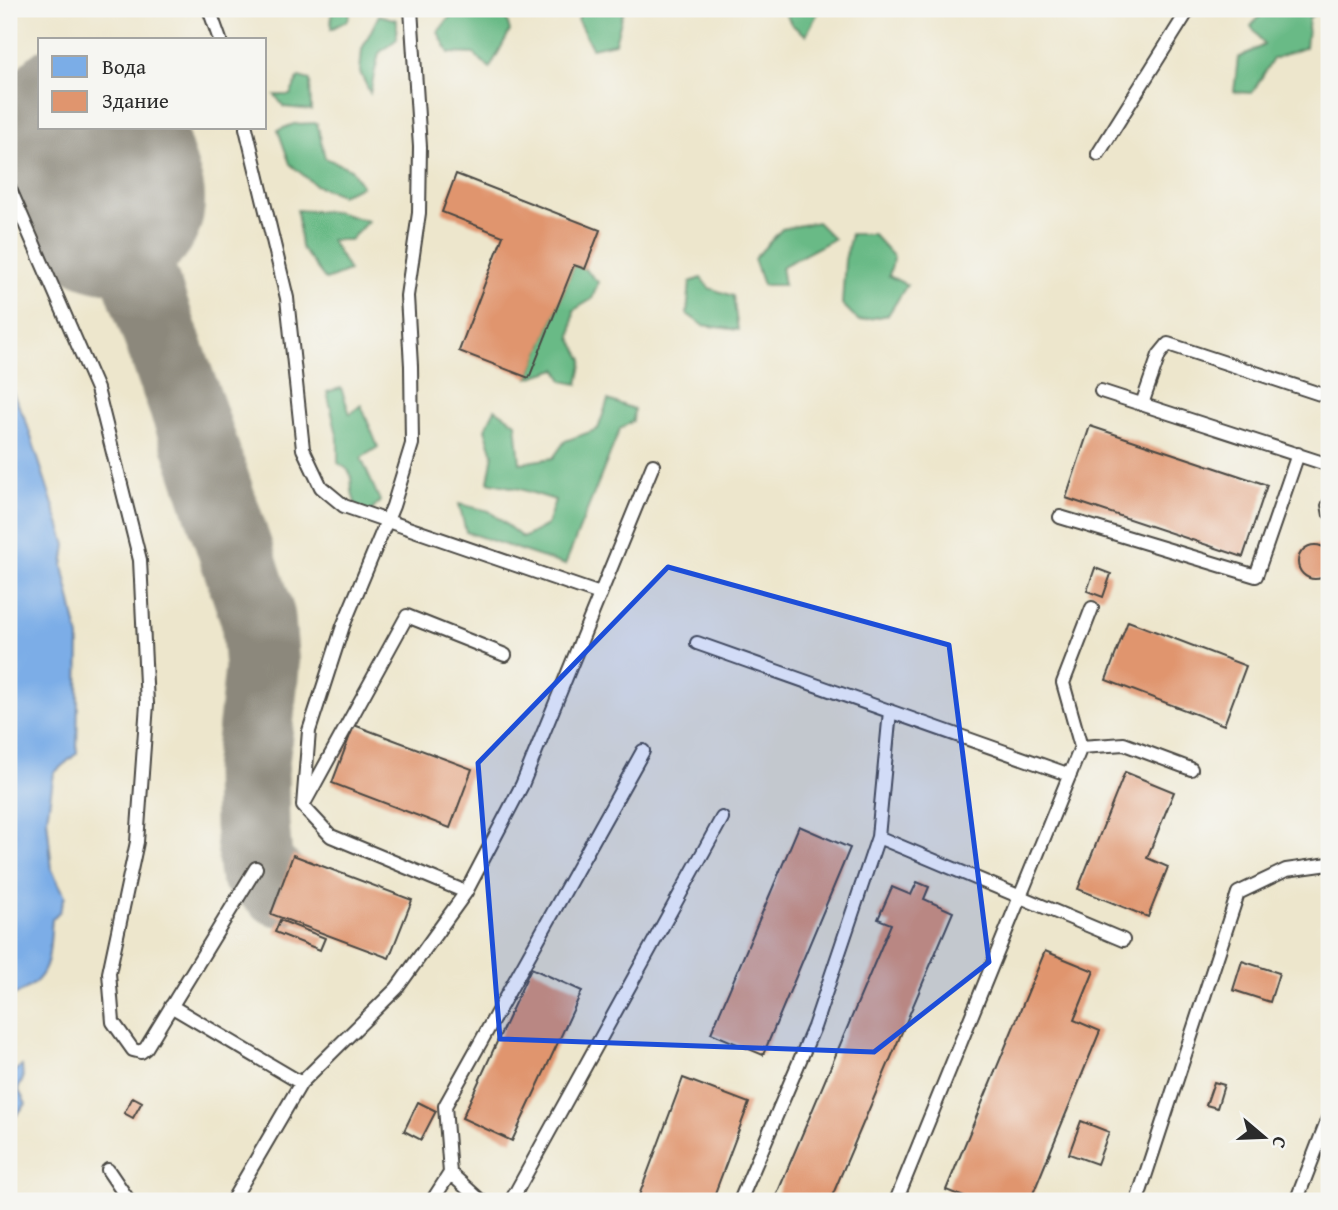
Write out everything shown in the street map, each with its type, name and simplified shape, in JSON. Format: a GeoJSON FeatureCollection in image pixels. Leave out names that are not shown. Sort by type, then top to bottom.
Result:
{"type":"FeatureCollection","features":[{"type":"Feature","properties":{"kind":"lane"},"geometry":{"type":"LineString","coordinates":[[209,9],[219,38]]}},
{"type":"Feature","properties":{"kind":"lane"},"geometry":{"type":"LineString","coordinates":[[411,9],[420,147],[419,213],[407,296],[412,444],[387,521],[343,626],[309,731],[303,806],[331,836],[466,892]]}},
{"type":"Feature","properties":{"kind":"lane"},"geometry":{"type":"LineString","coordinates":[[1098,154],[1189,9]]}},
{"type":"Feature","properties":{"kind":"lane"},"geometry":{"type":"LineString","coordinates":[[246,130],[287,298],[303,449],[321,487],[344,506],[600,594]]}},
{"type":"Feature","properties":{"kind":"lane"},"geometry":{"type":"LineString","coordinates":[[9,187],[97,389],[140,560],[148,704],[137,842],[109,973],[113,1022],[133,1050],[141,1052],[146,1048],[256,868]]}},
{"type":"Feature","properties":{"kind":"lane"},"geometry":{"type":"LineString","coordinates":[[1142,404],[1159,355],[1168,344],[1329,397]]}},
{"type":"Feature","properties":{"kind":"lane"},"geometry":{"type":"LineString","coordinates":[[1101,391],[1329,464]]}},
{"type":"Feature","properties":{"kind":"lane"},"geometry":{"type":"LineString","coordinates":[[1060,517],[1256,576],[1298,454]]}},
{"type":"Feature","properties":{"kind":"lane"},"geometry":{"type":"LineString","coordinates":[[232,1201],[301,1083],[397,988],[466,892],[522,785],[653,465]]}},
{"type":"Feature","properties":{"kind":"lane"},"geometry":{"type":"LineString","coordinates":[[896,1201],[1082,747],[1063,682],[1092,608]]}},
{"type":"Feature","properties":{"kind":"lane"},"geometry":{"type":"LineString","coordinates":[[303,806],[407,616],[505,655]]}},
{"type":"Feature","properties":{"kind":"lane"},"geometry":{"type":"LineString","coordinates":[[697,643],[1070,775]]}},
{"type":"Feature","properties":{"kind":"lane"},"geometry":{"type":"LineString","coordinates":[[740,1201],[814,1027],[878,837],[890,711]]}},
{"type":"Feature","properties":{"kind":"lane"},"geometry":{"type":"LineString","coordinates":[[1082,747],[1124,744],[1191,769]]}},
{"type":"Feature","properties":{"kind":"lane"},"geometry":{"type":"LineString","coordinates":[[432,1201],[450,1174],[444,1106],[643,751]]}},
{"type":"Feature","properties":{"kind":"lane"},"geometry":{"type":"LineString","coordinates":[[511,1201],[722,818]]}},
{"type":"Feature","properties":{"kind":"lane"},"geometry":{"type":"LineString","coordinates":[[878,837],[1123,940]]}},
{"type":"Feature","properties":{"kind":"lane"},"geometry":{"type":"LineString","coordinates":[[1138,1201],[1238,893],[1286,870],[1329,864]]}},
{"type":"Feature","properties":{"kind":"lane"},"geometry":{"type":"LineString","coordinates":[[172,1006],[301,1083]]}},
{"type":"Feature","properties":{"kind":"lane"},"geometry":{"type":"LineString","coordinates":[[1293,1201],[1297,1199],[1329,1116]]}},
{"type":"Feature","properties":{"kind":"lane"},"geometry":{"type":"LineString","coordinates":[[108,1170],[129,1201]]}},
{"type":"Feature","properties":{"kind":"lane"},"geometry":{"type":"LineString","coordinates":[[450,1174],[481,1201]]}},
{"type":"Feature","properties":{"kind":"highlighted area"},"geometry":{"type":"Polygon","coordinates":[[[668,567],[949,645],[989,962],[874,1052],[500,1039],[478,763],[668,567]]]}},
{"type":"Feature","properties":{"kind":"green space"},"geometry":{"type":"Polygon","coordinates":[[[332,9],[351,9],[348,20],[331,29],[332,9]]]}},
{"type":"Feature","properties":{"kind":"green space"},"geometry":{"type":"Polygon","coordinates":[[[456,9],[504,9],[510,31],[490,68],[474,54],[449,53],[438,32],[456,9]]]}},
{"type":"Feature","properties":{"kind":"green space"},"geometry":{"type":"Polygon","coordinates":[[[581,9],[624,9],[615,43],[592,48],[578,21],[581,9]]]}},
{"type":"Feature","properties":{"kind":"green space"},"geometry":{"type":"Polygon","coordinates":[[[783,9],[820,9],[806,35],[792,25],[783,9]]]}},
{"type":"Feature","properties":{"kind":"green space"},"geometry":{"type":"Polygon","coordinates":[[[1266,9],[1321,9],[1309,18],[1306,47],[1273,59],[1252,93],[1234,92],[1238,58],[1264,45],[1251,26],[1266,9]]]}},
{"type":"Feature","properties":{"kind":"green space"},"geometry":{"type":"Polygon","coordinates":[[[379,15],[397,20],[397,39],[379,53],[370,93],[360,72],[362,49],[379,15]]]}},
{"type":"Feature","properties":{"kind":"green space"},"geometry":{"type":"Polygon","coordinates":[[[299,77],[310,80],[311,110],[284,107],[275,95],[290,95],[299,77]]]}},
{"type":"Feature","properties":{"kind":"green space"},"geometry":{"type":"Polygon","coordinates":[[[317,123],[325,158],[351,169],[362,186],[341,195],[315,185],[290,164],[278,130],[294,124],[317,123]]]}},
{"type":"Feature","properties":{"kind":"green space"},"geometry":{"type":"Polygon","coordinates":[[[297,210],[336,212],[368,221],[350,240],[331,240],[349,271],[326,280],[301,247],[297,210]]]}},
{"type":"Feature","properties":{"kind":"green space"},"geometry":{"type":"Polygon","coordinates":[[[817,222],[834,239],[781,267],[784,285],[763,285],[754,259],[782,229],[817,222]]]}},
{"type":"Feature","properties":{"kind":"green space"},"geometry":{"type":"Polygon","coordinates":[[[851,234],[873,234],[894,257],[889,276],[907,285],[888,315],[859,321],[842,304],[845,260],[851,234]]]}},
{"type":"Feature","properties":{"kind":"green space"},"geometry":{"type":"Polygon","coordinates":[[[574,265],[585,269],[598,282],[592,299],[574,310],[571,338],[583,360],[578,384],[563,381],[557,369],[529,378],[574,265]]]}},
{"type":"Feature","properties":{"kind":"green space"},"geometry":{"type":"Polygon","coordinates":[[[701,278],[709,288],[733,296],[738,330],[703,325],[687,314],[690,282],[701,278]]]}},
{"type":"Feature","properties":{"kind":"green space"},"geometry":{"type":"Polygon","coordinates":[[[341,388],[350,414],[361,405],[378,447],[361,458],[380,501],[369,514],[359,514],[352,494],[351,475],[338,463],[338,439],[327,392],[341,388]]]}},
{"type":"Feature","properties":{"kind":"green space"},"geometry":{"type":"Polygon","coordinates":[[[608,400],[634,409],[633,421],[620,429],[565,565],[466,532],[459,504],[489,511],[523,538],[547,525],[555,500],[488,482],[493,454],[485,429],[495,409],[516,423],[520,463],[553,458],[565,441],[598,429],[608,400]]]}},
{"type":"Feature","properties":{"kind":"water"},"geometry":{"type":"Polygon","coordinates":[[[9,385],[26,421],[66,545],[63,566],[79,638],[77,753],[54,773],[47,818],[52,870],[65,896],[60,911],[52,919],[46,967],[34,984],[9,997],[9,385]]]}},
{"type":"Feature","properties":{"kind":"water"},"geometry":{"type":"Polygon","coordinates":[[[22,1066],[23,1079],[18,1089],[26,1104],[13,1119],[9,1116],[9,1074],[22,1066]]]}},
{"type":"Feature","properties":{"kind":"building"},"geometry":{"type":"Polygon","coordinates":[[[456,174],[600,230],[585,269],[574,265],[529,378],[459,351],[503,236],[442,212],[456,174]]]}},
{"type":"Feature","properties":{"kind":"building"},"geometry":{"type":"Polygon","coordinates":[[[1090,426],[1267,485],[1243,557],[1066,498],[1090,426]]]}},
{"type":"Feature","properties":{"kind":"building"},"geometry":{"type":"Polygon","coordinates":[[[1329,493],[1329,522],[1323,516],[1321,505],[1329,493]]]}},
{"type":"Feature","properties":{"kind":"building"},"geometry":{"type":"Polygon","coordinates":[[[1315,545],[1327,550],[1332,562],[1327,574],[1315,579],[1303,574],[1298,562],[1303,550],[1315,545]]]}},
{"type":"Feature","properties":{"kind":"building"},"geometry":{"type":"Polygon","coordinates":[[[1095,568],[1111,574],[1103,597],[1087,591],[1095,568]]]}},
{"type":"Feature","properties":{"kind":"building"},"geometry":{"type":"Polygon","coordinates":[[[1128,621],[1246,666],[1224,725],[1106,680],[1128,621]]]}},
{"type":"Feature","properties":{"kind":"building"},"geometry":{"type":"Polygon","coordinates":[[[354,725],[472,769],[450,828],[332,783],[354,725]]]}},
{"type":"Feature","properties":{"kind":"building"},"geometry":{"type":"Polygon","coordinates":[[[1125,772],[1174,792],[1147,858],[1168,867],[1148,917],[1078,889],[1125,772]]]}},
{"type":"Feature","properties":{"kind":"building"},"geometry":{"type":"Polygon","coordinates":[[[799,826],[850,848],[763,1055],[711,1033],[799,826]]]}},
{"type":"Feature","properties":{"kind":"building"},"geometry":{"type":"Polygon","coordinates":[[[293,855],[412,900],[389,958],[271,914],[293,855]]]}},
{"type":"Feature","properties":{"kind":"building"},"geometry":{"type":"Polygon","coordinates":[[[917,882],[929,887],[924,899],[953,912],[830,1201],[774,1201],[891,924],[878,919],[892,887],[911,895],[917,882]]]}},
{"type":"Feature","properties":{"kind":"building"},"geometry":{"type":"Polygon","coordinates":[[[280,920],[325,938],[320,950],[275,932],[280,920]]]}},
{"type":"Feature","properties":{"kind":"building"},"geometry":{"type":"Polygon","coordinates":[[[1045,951],[1094,971],[1074,1020],[1100,1031],[1030,1201],[974,1201],[946,1190],[1045,951]]]}},
{"type":"Feature","properties":{"kind":"building"},"geometry":{"type":"Polygon","coordinates":[[[1242,961],[1279,973],[1270,1002],[1233,990],[1242,961]]]}},
{"type":"Feature","properties":{"kind":"building"},"geometry":{"type":"Polygon","coordinates":[[[531,968],[582,991],[512,1141],[462,1118],[531,968]]]}},
{"type":"Feature","properties":{"kind":"building"},"geometry":{"type":"Polygon","coordinates":[[[683,1078],[749,1103],[712,1201],[637,1201],[683,1078]]]}},
{"type":"Feature","properties":{"kind":"building"},"geometry":{"type":"Polygon","coordinates":[[[1214,1082],[1224,1085],[1217,1108],[1206,1105],[1214,1082]]]}},
{"type":"Feature","properties":{"kind":"building"},"geometry":{"type":"Polygon","coordinates":[[[133,1097],[142,1102],[133,1118],[124,1113],[133,1097]]]}},
{"type":"Feature","properties":{"kind":"building"},"geometry":{"type":"Polygon","coordinates":[[[418,1102],[436,1111],[421,1140],[404,1131],[418,1102]]]}},
{"type":"Feature","properties":{"kind":"building"},"geometry":{"type":"Polygon","coordinates":[[[1081,1121],[1109,1132],[1097,1164],[1069,1154],[1081,1121]]]}},
{"type":"Feature","properties":{"kind":"taxiway"},"geometry":{"type":"LineString","coordinates":[[112,200],[191,419],[258,618],[262,668],[251,772],[252,825],[256,868],[280,889]]}},
{"type":"Feature","properties":{"kind":"runway"},"geometry":{"type":"LineString","coordinates":[[90,130],[112,200]]}}]}
